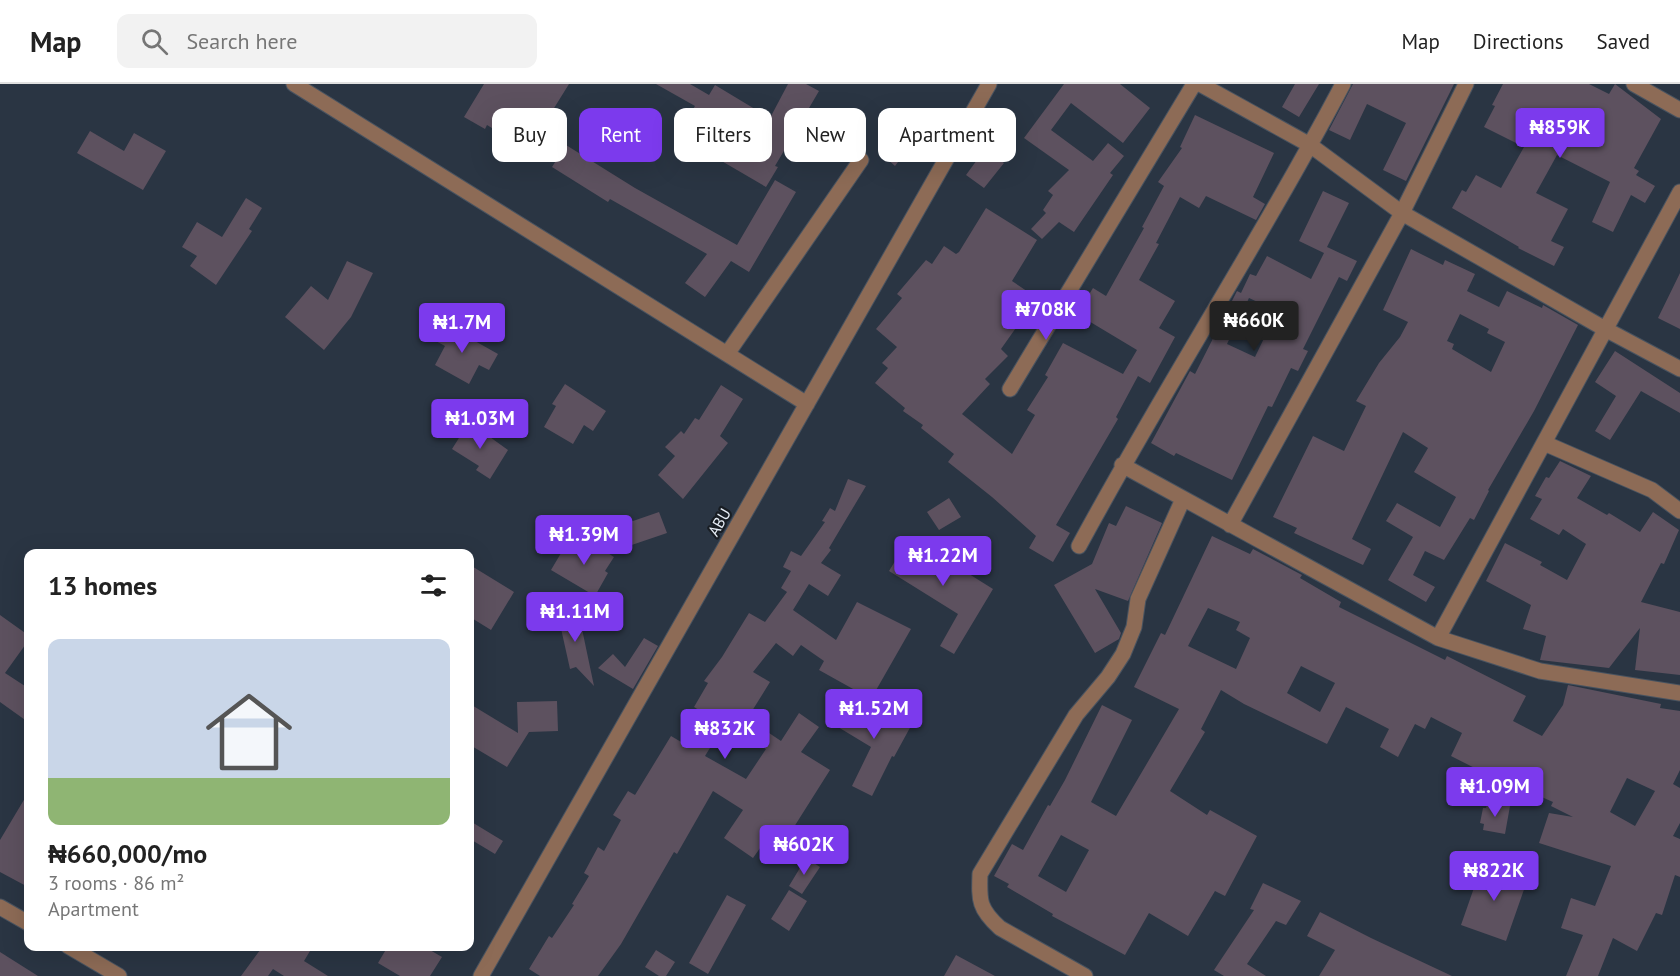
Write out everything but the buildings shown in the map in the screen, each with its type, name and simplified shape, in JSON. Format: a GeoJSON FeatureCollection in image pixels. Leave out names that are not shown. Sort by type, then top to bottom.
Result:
{"type":"FeatureCollection","features":[{"type":"Feature","properties":{"kind":"street"},"geometry":{"type":"LineString","coordinates":[[294,84],[314,89],[807,404]]}},
{"type":"Feature","properties":{"kind":"street"},"geometry":{"type":"LineString","coordinates":[[1010,389],[1194,84]]}},
{"type":"Feature","properties":{"kind":"street"},"geometry":{"type":"LineString","coordinates":[[1200,84],[1310,145],[1402,213],[1605,329],[1680,369]]}},
{"type":"Feature","properties":{"kind":"street"},"geometry":{"type":"LineString","coordinates":[[1078,546],[1122,465],[1310,145],[1342,84]]}},
{"type":"Feature","properties":{"kind":"street"},"geometry":{"type":"LineString","coordinates":[[1230,525],[1402,213],[1466,84]]}},
{"type":"Feature","properties":{"kind":"street"},"geometry":{"type":"LineString","coordinates":[[1634,84],[1680,110]]}},
{"type":"Feature","properties":{"kind":"street","name":"ABU"},"geometry":{"type":"LineString","coordinates":[[481,976],[988,85]]}},
{"type":"Feature","properties":{"kind":"street"},"geometry":{"type":"LineString","coordinates":[[727,354],[860,162]]}},
{"type":"Feature","properties":{"kind":"street"},"geometry":{"type":"LineString","coordinates":[[1438,638],[1680,192]]}},
{"type":"Feature","properties":{"kind":"street"},"geometry":{"type":"LineString","coordinates":[[1544,443],[1652,490],[1680,511]]}},
{"type":"Feature","properties":{"kind":"street"},"geometry":{"type":"LineString","coordinates":[[1122,465],[1438,638],[1540,672],[1680,693]]}},
{"type":"Feature","properties":{"kind":"street"},"geometry":{"type":"LineString","coordinates":[[1085,976],[1000,928],[990,919],[979,900],[980,874],[1076,715],[1108,677],[1123,654],[1134,627],[1138,599],[1183,499]]}},
{"type":"Feature","properties":{"kind":"street"},"geometry":{"type":"LineString","coordinates":[[0,907],[24,921]]}},
{"type":"Feature","properties":{"kind":"street"},"geometry":{"type":"LineString","coordinates":[[76,951],[118,976]]}}]}
